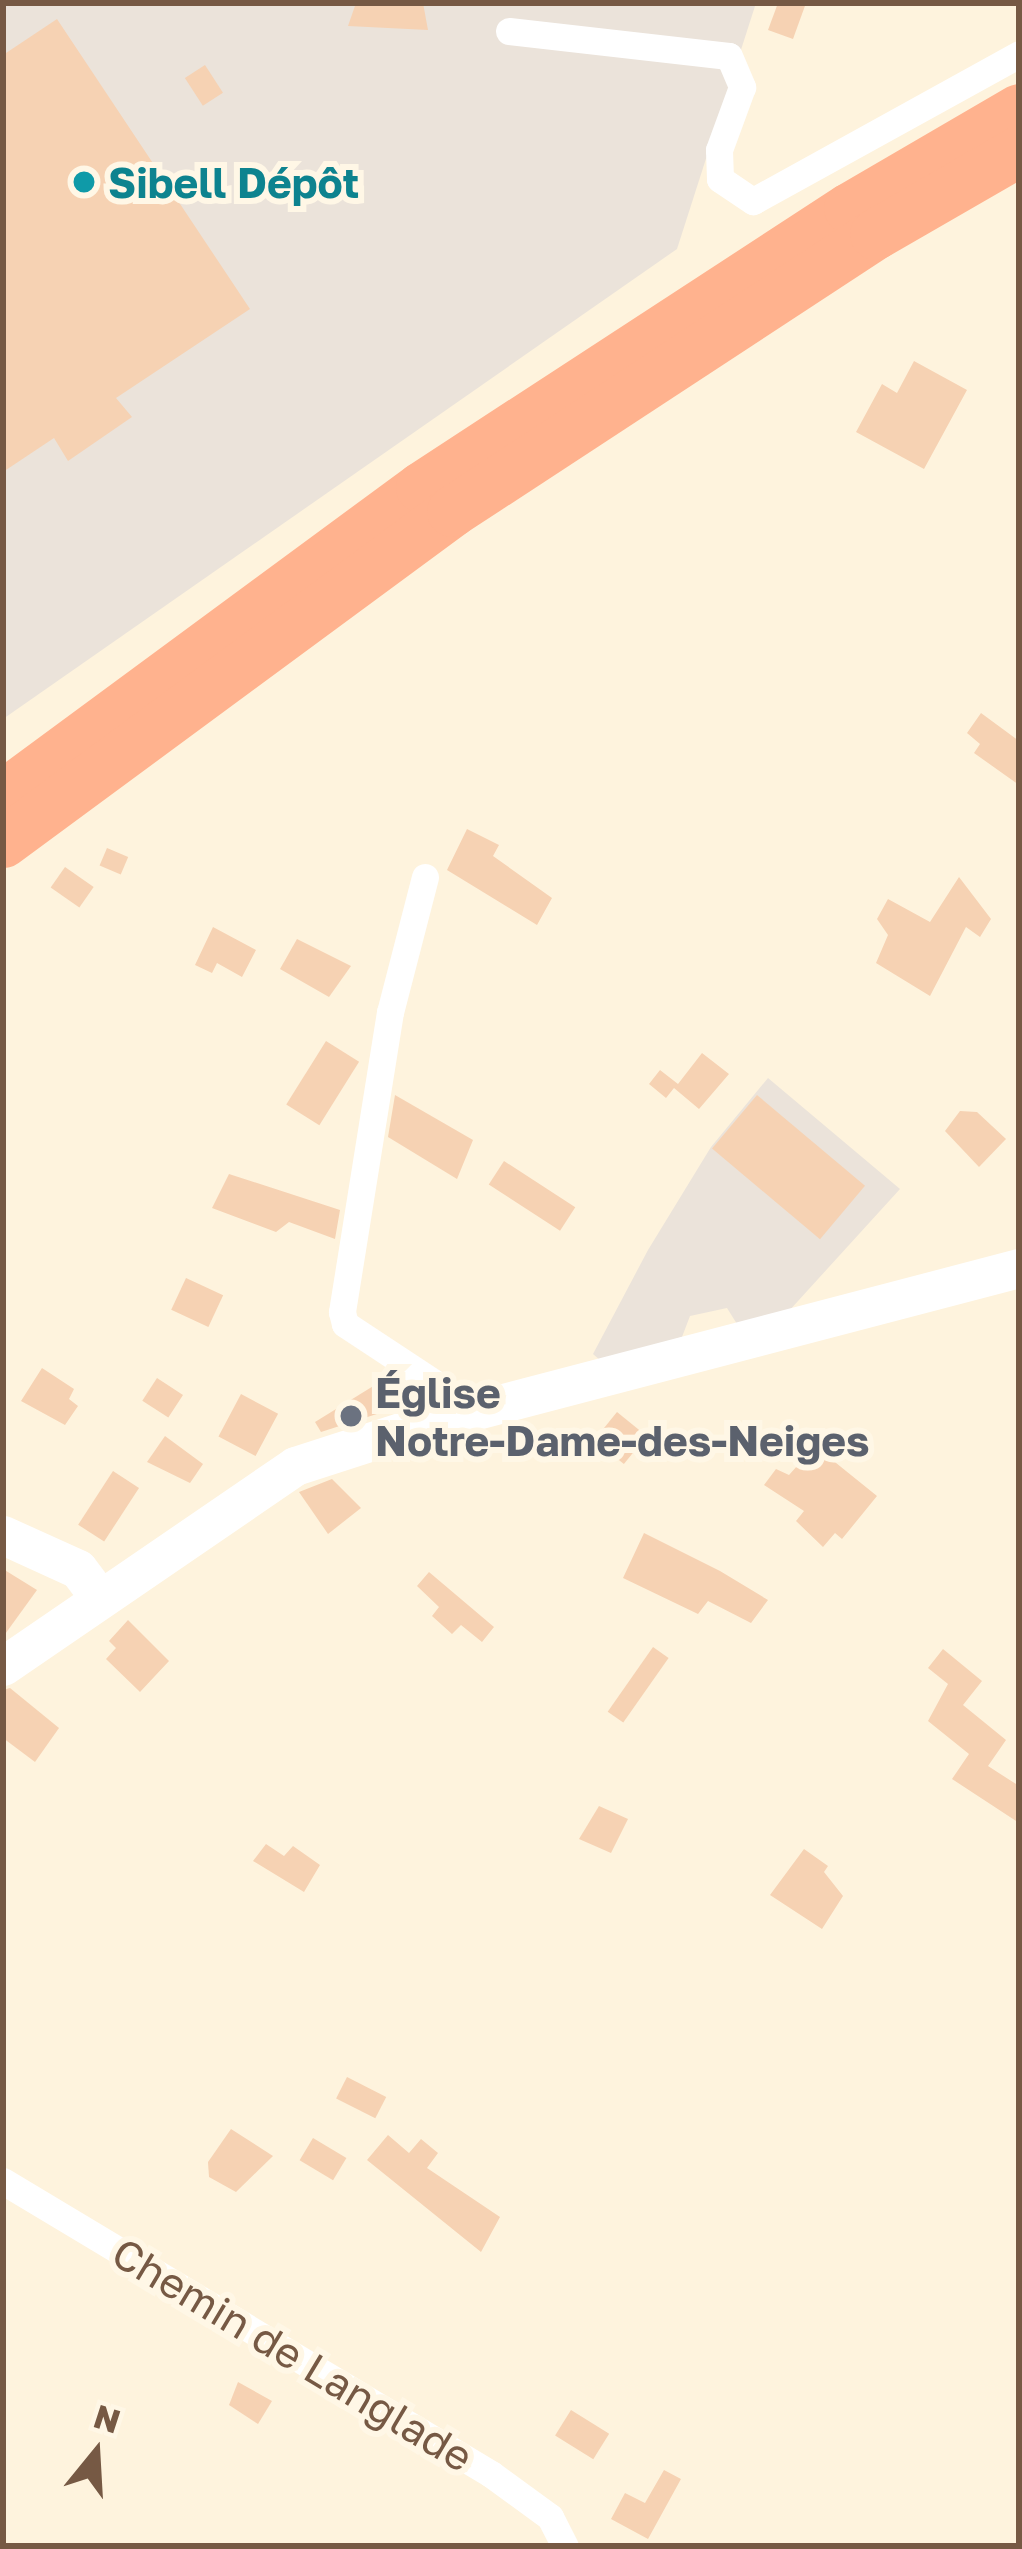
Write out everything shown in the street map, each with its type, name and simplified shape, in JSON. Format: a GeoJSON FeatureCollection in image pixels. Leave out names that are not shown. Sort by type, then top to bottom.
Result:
{"type":"FeatureCollection","features":[{"type":"Feature","properties":{"kind":"highway"},"geometry":{"type":"LineString","coordinates":[[3,796],[421,487],[848,208],[1019,109]]}},
{"type":"Feature","properties":{"kind":"highway"},"geometry":{"type":"LineString","coordinates":[[3,842],[452,511],[874,234],[1019,152]]}},
{"type":"Feature","properties":{"kind":"street"},"geometry":{"type":"LineString","coordinates":[[509,31],[729,56],[742,87],[719,151],[719,179],[752,201],[1019,54]]}},
{"type":"Feature","properties":{"kind":"street"},"geometry":{"type":"LineString","coordinates":[[425,878],[390,1012],[342,1312],[345,1324],[477,1411]]}},
{"type":"Feature","properties":{"kind":"street"},"geometry":{"type":"LineString","coordinates":[[3,1666],[98,1596],[295,1466],[477,1411],[1019,1268]]}},
{"type":"Feature","properties":{"kind":"street"},"geometry":{"type":"LineString","coordinates":[[3,1535],[78,1569],[98,1596]]}},
{"type":"Feature","properties":{"kind":"street","name":"Chemin de Langlade"},"geometry":{"type":"LineString","coordinates":[[3,2181],[491,2474],[550,2517],[565,2546]]}},
{"type":"Feature","properties":{"kind":"shaded area"},"geometry":{"type":"Polygon","coordinates":[[[3,3],[756,3],[677,249],[3,719],[3,3]]]}},
{"type":"Feature","properties":{"kind":"shaded area"},"geometry":{"type":"Polygon","coordinates":[[[768,1078],[900,1189],[788,1312],[737,1324],[727,1308],[690,1316],[682,1337],[601,1361],[593,1354],[648,1250],[711,1147],[768,1078]]]}},
{"type":"Feature","properties":{"kind":"building"},"geometry":{"type":"Polygon","coordinates":[[[356,3],[423,3],[428,30],[348,26],[356,3]]]}},
{"type":"Feature","properties":{"kind":"building"},"geometry":{"type":"Polygon","coordinates":[[[778,3],[806,3],[793,39],[768,30],[778,3]]]}},
{"type":"Feature","properties":{"kind":"building","name":"Sibell Dépôt"},"geometry":{"type":"Polygon","coordinates":[[[57,19],[250,309],[116,398],[132,417],[68,461],[54,438],[3,472],[3,55],[57,19]]]}},
{"type":"Feature","properties":{"kind":"building"},"geometry":{"type":"Polygon","coordinates":[[[205,65],[223,93],[203,106],[185,78],[205,65]]]}},
{"type":"Feature","properties":{"kind":"building"},"geometry":{"type":"Polygon","coordinates":[[[914,361],[967,390],[924,469],[856,432],[882,384],[897,393],[914,361]]]}},
{"type":"Feature","properties":{"kind":"building"},"geometry":{"type":"Polygon","coordinates":[[[981,713],[1019,741],[1019,785],[974,753],[980,744],[967,733],[981,713]]]}},
{"type":"Feature","properties":{"kind":"building"},"geometry":{"type":"Polygon","coordinates":[[[467,829],[499,845],[493,856],[552,898],[537,925],[447,870],[467,829]]]}},
{"type":"Feature","properties":{"kind":"building"},"geometry":{"type":"Polygon","coordinates":[[[107,848],[128,857],[121,874],[100,865],[107,848]]]}},
{"type":"Feature","properties":{"kind":"building"},"geometry":{"type":"Polygon","coordinates":[[[65,867],[94,887],[79,908],[51,887],[65,867]]]}},
{"type":"Feature","properties":{"kind":"building"},"geometry":{"type":"Polygon","coordinates":[[[959,877],[991,919],[980,937],[966,927],[930,996],[876,963],[888,935],[877,919],[888,899],[930,922],[959,877]]]}},
{"type":"Feature","properties":{"kind":"building"},"geometry":{"type":"Polygon","coordinates":[[[213,927],[256,950],[242,977],[217,963],[212,973],[195,965],[213,927]]]}},
{"type":"Feature","properties":{"kind":"building"},"geometry":{"type":"Polygon","coordinates":[[[297,939],[351,966],[329,997],[280,969],[297,939]]]}},
{"type":"Feature","properties":{"kind":"building"},"geometry":{"type":"Polygon","coordinates":[[[326,1041],[359,1062],[319,1125],[286,1105],[326,1041]]]}},
{"type":"Feature","properties":{"kind":"building"},"geometry":{"type":"Polygon","coordinates":[[[702,1053],[729,1074],[699,1109],[674,1088],[666,1098],[649,1084],[660,1070],[678,1084],[702,1053]]]}},
{"type":"Feature","properties":{"kind":"building"},"geometry":{"type":"Polygon","coordinates":[[[395,1095],[473,1140],[457,1179],[388,1137],[395,1095]]]}},
{"type":"Feature","properties":{"kind":"building"},"geometry":{"type":"Polygon","coordinates":[[[757,1095],[865,1186],[820,1239],[712,1149],[757,1095]]]}},
{"type":"Feature","properties":{"kind":"building"},"geometry":{"type":"Polygon","coordinates":[[[960,1111],[977,1112],[1006,1139],[979,1167],[945,1131],[960,1111]]]}},
{"type":"Feature","properties":{"kind":"building"},"geometry":{"type":"Polygon","coordinates":[[[504,1161],[575,1207],[560,1231],[489,1184],[504,1161]]]}},
{"type":"Feature","properties":{"kind":"building"},"geometry":{"type":"Polygon","coordinates":[[[229,1174],[340,1210],[335,1239],[289,1222],[276,1232],[212,1208],[229,1174]]]}},
{"type":"Feature","properties":{"kind":"building"},"geometry":{"type":"Polygon","coordinates":[[[186,1278],[223,1295],[208,1327],[171,1310],[186,1278]]]}},
{"type":"Feature","properties":{"kind":"building"},"geometry":{"type":"Polygon","coordinates":[[[42,1368],[74,1389],[69,1399],[78,1406],[65,1425],[21,1401],[42,1368]]]}},
{"type":"Feature","properties":{"kind":"building"},"geometry":{"type":"Polygon","coordinates":[[[157,1378],[183,1395],[168,1418],[142,1401],[157,1378]]]}},
{"type":"Feature","properties":{"kind":"building","name":"Église Notre-Dame-des-Neiges"},"geometry":{"type":"Polygon","coordinates":[[[375,1385],[383,1412],[321,1432],[315,1422],[375,1385]]]}},
{"type":"Feature","properties":{"kind":"building"},"geometry":{"type":"Polygon","coordinates":[[[241,1394],[278,1414],[256,1456],[218,1436],[241,1394]]]}},
{"type":"Feature","properties":{"kind":"building"},"geometry":{"type":"Polygon","coordinates":[[[617,1412],[647,1436],[624,1464],[594,1440],[617,1412]]]}},
{"type":"Feature","properties":{"kind":"building"},"geometry":{"type":"Polygon","coordinates":[[[558,1430],[575,1441],[562,1461],[545,1450],[558,1430]]]}},
{"type":"Feature","properties":{"kind":"building"},"geometry":{"type":"Polygon","coordinates":[[[165,1436],[203,1464],[190,1483],[147,1462],[165,1436]]]}},
{"type":"Feature","properties":{"kind":"building"},"geometry":{"type":"Polygon","coordinates":[[[815,1446],[877,1496],[842,1539],[835,1533],[823,1547],[796,1521],[804,1511],[764,1485],[776,1469],[789,1475],[815,1446]]]}},
{"type":"Feature","properties":{"kind":"building"},"geometry":{"type":"Polygon","coordinates":[[[113,1471],[139,1488],[104,1542],[78,1525],[113,1471]]]}},
{"type":"Feature","properties":{"kind":"building"},"geometry":{"type":"Polygon","coordinates":[[[332,1479],[361,1508],[328,1534],[299,1492],[332,1479]]]}},
{"type":"Feature","properties":{"kind":"building"},"geometry":{"type":"Polygon","coordinates":[[[644,1533],[768,1600],[751,1623],[708,1601],[698,1614],[623,1578],[644,1533]]]}},
{"type":"Feature","properties":{"kind":"building"},"geometry":{"type":"Polygon","coordinates":[[[3,1569],[37,1590],[3,1637],[3,1569]]]}},
{"type":"Feature","properties":{"kind":"building"},"geometry":{"type":"Polygon","coordinates":[[[429,1572],[494,1627],[482,1642],[461,1625],[452,1634],[432,1616],[439,1607],[417,1586],[429,1572]]]}},
{"type":"Feature","properties":{"kind":"building"},"geometry":{"type":"Polygon","coordinates":[[[128,1620],[169,1661],[140,1692],[106,1659],[116,1648],[109,1641],[128,1620]]]}},
{"type":"Feature","properties":{"kind":"building"},"geometry":{"type":"Polygon","coordinates":[[[653,1647],[669,1658],[623,1723],[608,1712],[653,1647]]]}},
{"type":"Feature","properties":{"kind":"building"},"geometry":{"type":"Polygon","coordinates":[[[943,1649],[982,1681],[963,1705],[1006,1740],[988,1766],[1019,1786],[1019,1823],[952,1779],[969,1754],[928,1721],[948,1684],[928,1668],[943,1649]]]}},
{"type":"Feature","properties":{"kind":"building"},"geometry":{"type":"Polygon","coordinates":[[[10,1688],[59,1728],[35,1762],[3,1738],[3,1690],[10,1688]]]}},
{"type":"Feature","properties":{"kind":"building"},"geometry":{"type":"Polygon","coordinates":[[[599,1806],[628,1819],[611,1853],[579,1839],[599,1806]]]}},
{"type":"Feature","properties":{"kind":"building"},"geometry":{"type":"Polygon","coordinates":[[[266,1844],[284,1856],[293,1846],[320,1865],[304,1892],[253,1861],[266,1844]]]}},
{"type":"Feature","properties":{"kind":"building"},"geometry":{"type":"Polygon","coordinates":[[[804,1849],[828,1866],[824,1872],[843,1896],[822,1929],[770,1895],[804,1849]]]}},
{"type":"Feature","properties":{"kind":"building"},"geometry":{"type":"Polygon","coordinates":[[[347,2077],[386,2097],[375,2118],[336,2098],[347,2077]]]}},
{"type":"Feature","properties":{"kind":"building"},"geometry":{"type":"Polygon","coordinates":[[[231,2129],[273,2156],[236,2192],[209,2177],[208,2162],[231,2129]]]}},
{"type":"Feature","properties":{"kind":"building"},"geometry":{"type":"Polygon","coordinates":[[[388,2135],[409,2153],[421,2139],[438,2153],[427,2168],[500,2217],[481,2252],[367,2160],[388,2135]]]}},
{"type":"Feature","properties":{"kind":"building"},"geometry":{"type":"Polygon","coordinates":[[[313,2138],[346,2158],[333,2180],[300,2160],[313,2138]]]}},
{"type":"Feature","properties":{"kind":"building"},"geometry":{"type":"Polygon","coordinates":[[[238,2382],[272,2401],[258,2424],[229,2405],[238,2382]]]}},
{"type":"Feature","properties":{"kind":"building"},"geometry":{"type":"Polygon","coordinates":[[[571,2410],[609,2434],[593,2459],[555,2435],[571,2410]]]}},
{"type":"Feature","properties":{"kind":"building"},"geometry":{"type":"Polygon","coordinates":[[[664,2470],[681,2479],[648,2539],[611,2519],[625,2493],[645,2503],[664,2470]]]}},
{"type":"Feature","properties":{"kind":"place","name":"Sibell Dépôt"},"geometry":{"type":"Point","coordinates":[84,182]}},
{"type":"Feature","properties":{"kind":"place","name":"Église Notre-Dame-des-Neiges"},"geometry":{"type":"Point","coordinates":[351,1416]}}]}
